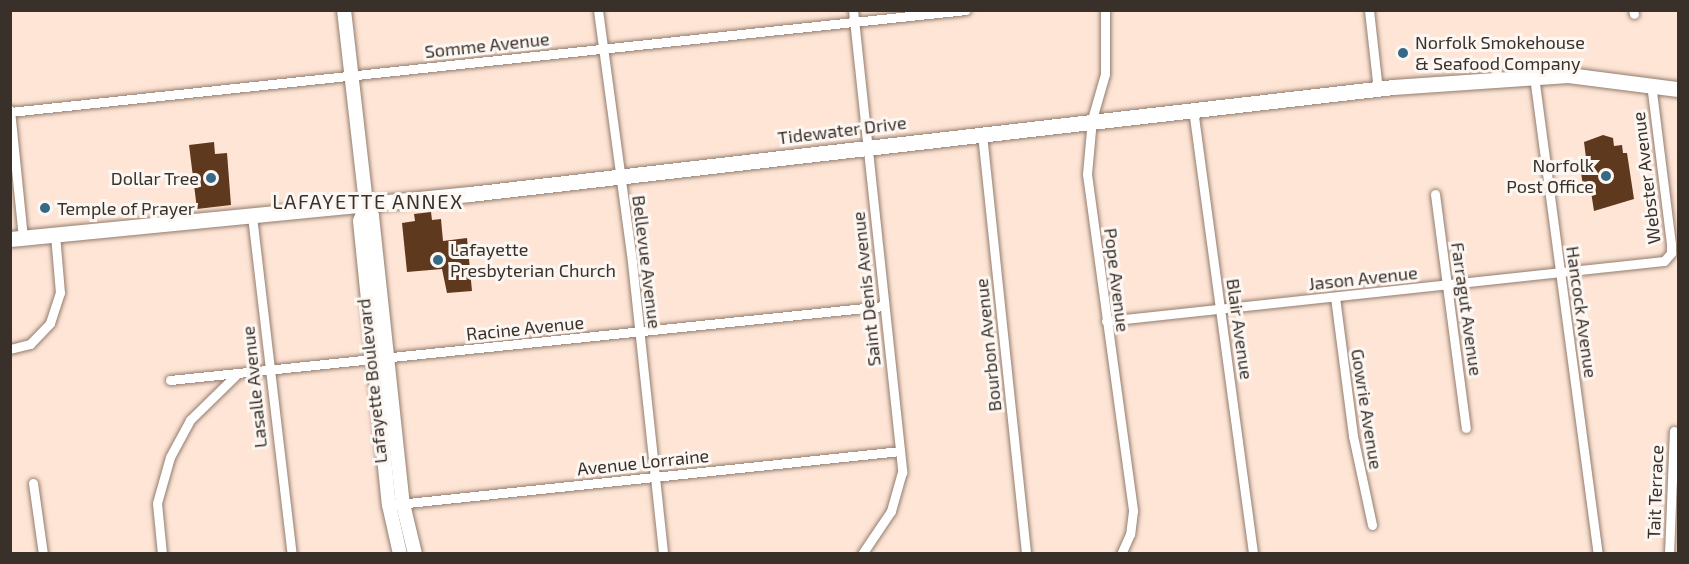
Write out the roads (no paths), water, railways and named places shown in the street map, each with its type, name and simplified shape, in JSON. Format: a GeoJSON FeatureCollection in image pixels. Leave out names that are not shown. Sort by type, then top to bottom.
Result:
{"type":"FeatureCollection","features":[{"type":"Feature","properties":{"kind":"highway","name":"Tidewater Drive"},"geometry":{"type":"LineString","coordinates":[[17,239],[620,177],[1092,119],[1378,90],[1534,76],[1602,76],[1678,89]]}},
{"type":"Feature","properties":{"kind":"main road","name":"Lafayette Boulevard"},"geometry":{"type":"LineString","coordinates":[[344,10],[366,204],[360,217],[381,360],[400,554]]}},
{"type":"Feature","properties":{"kind":"main road","name":"Lafayette Boulevard"},"geometry":{"type":"LineString","coordinates":[[396,505],[415,554]]}},
{"type":"Feature","properties":{"kind":"street","name":"Bellevue Avenue"},"geometry":{"type":"LineString","coordinates":[[598,10],[640,332],[663,554]]}},
{"type":"Feature","properties":{"kind":"street","name":"Saint Denis Avenue"},"geometry":{"type":"LineString","coordinates":[[853,10],[900,452],[897,496],[862,554]]}},
{"type":"Feature","properties":{"kind":"street","name":"Somme Avenue"},"geometry":{"type":"LineString","coordinates":[[11,111],[966,10]]}},
{"type":"Feature","properties":{"kind":"street","name":"Pope Avenue"},"geometry":{"type":"LineString","coordinates":[[1105,10],[1105,74],[1092,119],[1087,174],[1133,510],[1130,534],[1120,554]]}},
{"type":"Feature","properties":{"kind":"street"},"geometry":{"type":"LineString","coordinates":[[1369,10],[1378,90]]}},
{"type":"Feature","properties":{"kind":"street","name":"Hancock Avenue"},"geometry":{"type":"LineString","coordinates":[[1534,76],[1598,554]]}},
{"type":"Feature","properties":{"kind":"street","name":"Webster Avenue"},"geometry":{"type":"LineString","coordinates":[[1624,266],[1664,261],[1671,253],[1651,83]]}},
{"type":"Feature","properties":{"kind":"street","name":"Blair Avenue"},"geometry":{"type":"LineString","coordinates":[[1193,109],[1253,554]]}},
{"type":"Feature","properties":{"kind":"street"},"geometry":{"type":"LineString","coordinates":[[11,111],[17,239]]}},
{"type":"Feature","properties":{"kind":"street","name":"Bourbon Avenue"},"geometry":{"type":"LineString","coordinates":[[982,134],[1026,554]]}},
{"type":"Feature","properties":{"kind":"street","name":"Farragut Avenue"},"geometry":{"type":"LineString","coordinates":[[1435,194],[1466,428]]}},
{"type":"Feature","properties":{"kind":"street","name":"Lasalle Avenue"},"geometry":{"type":"LineString","coordinates":[[252,216],[292,554]]}},
{"type":"Feature","properties":{"kind":"street"},"geometry":{"type":"LineString","coordinates":[[10,349],[30,344],[50,323],[60,293],[55,235]]}},
{"type":"Feature","properties":{"kind":"street"},"geometry":{"type":"LineString","coordinates":[[1664,261],[1678,261]]}},
{"type":"Feature","properties":{"kind":"street","name":"Jason Avenue"},"geometry":{"type":"LineString","coordinates":[[1106,321],[1624,266]]}},
{"type":"Feature","properties":{"kind":"street","name":"Gowrie Avenue"},"geometry":{"type":"LineString","coordinates":[[1335,297],[1353,436],[1372,525]]}},
{"type":"Feature","properties":{"kind":"street","name":"Racine Avenue"},"geometry":{"type":"LineString","coordinates":[[170,380],[269,373],[884,306]]}},
{"type":"Feature","properties":{"kind":"street"},"geometry":{"type":"LineString","coordinates":[[162,554],[157,504],[170,457],[190,420],[235,376]]}},
{"type":"Feature","properties":{"kind":"street","name":"Tait Terrace"},"geometry":{"type":"LineString","coordinates":[[1669,554],[1674,431]]}},
{"type":"Feature","properties":{"kind":"street","name":"Avenue Lorraine"},"geometry":{"type":"LineString","coordinates":[[396,505],[900,452]]}},
{"type":"Feature","properties":{"kind":"street"},"geometry":{"type":"LineString","coordinates":[[33,483],[43,554]]}},
{"type":"Feature","properties":{"kind":"place","name":"Norfolk Smokehouse & Seafood Company"},"geometry":{"type":"Point","coordinates":[1403,53]}},
{"type":"Feature","properties":{"kind":"place","name":"Norfolk Post Office"},"geometry":{"type":"Point","coordinates":[1606,176]}},
{"type":"Feature","properties":{"kind":"place","name":"Dollar Tree"},"geometry":{"type":"Point","coordinates":[211,178]}},
{"type":"Feature","properties":{"kind":"place","name":"Temple of Prayer"},"geometry":{"type":"Point","coordinates":[45,208]}},
{"type":"Feature","properties":{"kind":"place","name":"Lafayette Presbyterian Church"},"geometry":{"type":"Point","coordinates":[438,260]}},
{"type":"Feature","properties":{"kind":"district","name":"LAFAYETTE ANNEX"},"geometry":{"type":"Point","coordinates":[368,201]}}]}
